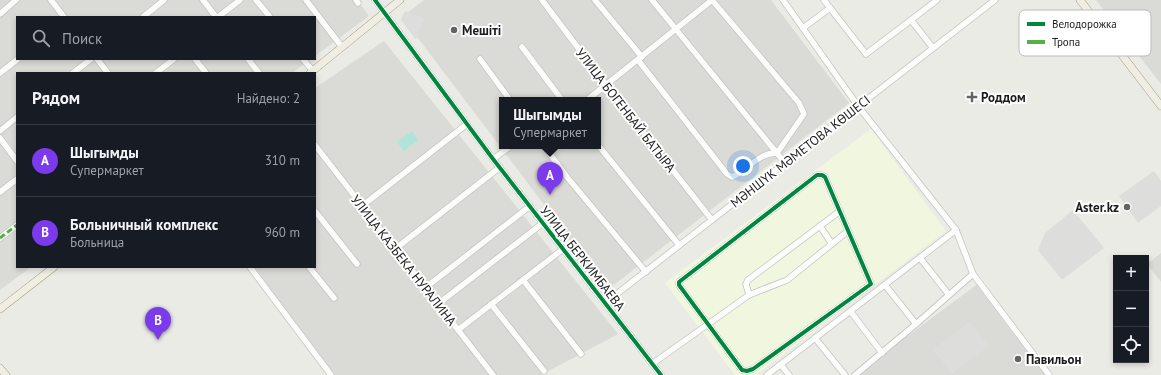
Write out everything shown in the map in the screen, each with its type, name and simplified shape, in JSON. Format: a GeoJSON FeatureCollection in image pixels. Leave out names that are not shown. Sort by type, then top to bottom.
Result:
{"type":"FeatureCollection","features":[{"type":"Feature","properties":{"kind":"main road"},"geometry":{"type":"LineString","coordinates":[[311,72],[400,0]]}},
{"type":"Feature","properties":{"kind":"main road"},"geometry":{"type":"LineString","coordinates":[[1080,0],[1088,10]]}},
{"type":"Feature","properties":{"kind":"main road"},"geometry":{"type":"LineString","coordinates":[[1123,56],[1161,106]]}},
{"type":"Feature","properties":{"kind":"main road"},"geometry":{"type":"LineString","coordinates":[[0,309],[53,268]]}},
{"type":"Feature","properties":{"kind":"main road"},"geometry":{"type":"LineString","coordinates":[[0,368],[6,375]]}},
{"type":"Feature","properties":{"kind":"street"},"geometry":{"type":"LineString","coordinates":[[0,14],[16,0]]}},
{"type":"Feature","properties":{"kind":"street"},"geometry":{"type":"LineString","coordinates":[[60,0],[52,2],[63,16]]}},
{"type":"Feature","properties":{"kind":"street"},"geometry":{"type":"LineString","coordinates":[[144,16],[164,0]]}},
{"type":"Feature","properties":{"kind":"street"},"geometry":{"type":"LineString","coordinates":[[203,0],[216,16]]}},
{"type":"Feature","properties":{"kind":"street"},"geometry":{"type":"LineString","coordinates":[[218,16],[240,0]]}},
{"type":"Feature","properties":{"kind":"street"},"geometry":{"type":"LineString","coordinates":[[256,0],[269,16]]}},
{"type":"Feature","properties":{"kind":"street"},"geometry":{"type":"LineString","coordinates":[[306,0],[342,47]]}},
{"type":"Feature","properties":{"kind":"street","name":"УЛИЦА БЕРКИМБАЕВА"},"geometry":{"type":"LineString","coordinates":[[375,0],[493,159],[660,375]]}},
{"type":"Feature","properties":{"kind":"street","name":"УЛИЦА БОГЕНБАЙ БАТЫРА"},"geometry":{"type":"LineString","coordinates":[[542,0],[606,85],[712,220]]}},
{"type":"Feature","properties":{"kind":"street"},"geometry":{"type":"LineString","coordinates":[[595,0],[727,174],[732,177],[738,175],[755,162],[771,153],[777,153]]}},
{"type":"Feature","properties":{"kind":"street"},"geometry":{"type":"LineString","coordinates":[[652,0],[785,163]]}},
{"type":"Feature","properties":{"kind":"street"},"geometry":{"type":"LineString","coordinates":[[591,97],[712,0],[799,104],[804,114],[777,153]]}},
{"type":"Feature","properties":{"kind":"street"},"geometry":{"type":"LineString","coordinates":[[783,0],[858,106],[956,230],[973,274],[1049,375]]}},
{"type":"Feature","properties":{"kind":"street"},"geometry":{"type":"LineString","coordinates":[[824,0],[866,54],[938,0]]}},
{"type":"Feature","properties":{"kind":"street","name":"МӘНШҮК МӘМЕТОВА КӨШЕСІ"},"geometry":{"type":"LineString","coordinates":[[605,303],[995,0]]}},
{"type":"Feature","properties":{"kind":"street"},"geometry":{"type":"LineString","coordinates":[[803,28],[830,8]]}},
{"type":"Feature","properties":{"kind":"street"},"geometry":{"type":"LineString","coordinates":[[911,20],[933,48]]}},
{"type":"Feature","properties":{"kind":"street"},"geometry":{"type":"LineString","coordinates":[[522,47],[560,97]]}},
{"type":"Feature","properties":{"kind":"street"},"geometry":{"type":"LineString","coordinates":[[480,59],[508,97]]}},
{"type":"Feature","properties":{"kind":"street"},"geometry":{"type":"LineString","coordinates":[[0,73],[17,60]]}},
{"type":"Feature","properties":{"kind":"street"},"geometry":{"type":"LineString","coordinates":[[74,72],[90,60]]}},
{"type":"Feature","properties":{"kind":"street"},"geometry":{"type":"LineString","coordinates":[[98,60],[107,72]]}},
{"type":"Feature","properties":{"kind":"street"},"geometry":{"type":"LineString","coordinates":[[157,72],[173,60]]}},
{"type":"Feature","properties":{"kind":"street"},"geometry":{"type":"LineString","coordinates":[[197,60],[205,72]]}},
{"type":"Feature","properties":{"kind":"street"},"geometry":{"type":"LineString","coordinates":[[249,60],[258,72]]}},
{"type":"Feature","properties":{"kind":"street"},"geometry":{"type":"LineString","coordinates":[[305,60],[311,72]]}},
{"type":"Feature","properties":{"kind":"street"},"geometry":{"type":"LineString","coordinates":[[0,131],[16,118]]}},
{"type":"Feature","properties":{"kind":"street"},"geometry":{"type":"LineString","coordinates":[[362,206],[467,124]]}},
{"type":"Feature","properties":{"kind":"street"},"geometry":{"type":"LineString","coordinates":[[0,138],[16,160]]}},
{"type":"Feature","properties":{"kind":"street","name":"УЛИЦА КАЗБЕКА НУРАЛИНА"},"geometry":{"type":"LineString","coordinates":[[316,146],[493,375]]}},
{"type":"Feature","properties":{"kind":"street"},"geometry":{"type":"LineString","coordinates":[[493,159],[507,149]]}},
{"type":"Feature","properties":{"kind":"street"},"geometry":{"type":"LineString","coordinates":[[546,149],[646,272]]}},
{"type":"Feature","properties":{"kind":"street"},"geometry":{"type":"LineString","coordinates":[[601,149],[679,245]]}},
{"type":"Feature","properties":{"kind":"street"},"geometry":{"type":"LineString","coordinates":[[395,249],[500,167]]}},
{"type":"Feature","properties":{"kind":"street"},"geometry":{"type":"LineString","coordinates":[[822,174],[825,177],[848,231],[871,284],[753,369],[747,371],[742,370],[679,285],[681,280],[817,175],[822,174]]}},
{"type":"Feature","properties":{"kind":"street"},"geometry":{"type":"LineString","coordinates":[[0,192],[16,180]]}},
{"type":"Feature","properties":{"kind":"street"},"geometry":{"type":"LineString","coordinates":[[425,288],[530,206]]}},
{"type":"Feature","properties":{"kind":"street"},"geometry":{"type":"LineString","coordinates":[[749,295],[746,284],[748,280],[840,211]]}},
{"type":"Feature","properties":{"kind":"street"},"geometry":{"type":"LineString","coordinates":[[316,212],[357,264]]}},
{"type":"Feature","properties":{"kind":"street"},"geometry":{"type":"LineString","coordinates":[[438,304],[543,223]]}},
{"type":"Feature","properties":{"kind":"street"},"geometry":{"type":"LineString","coordinates":[[0,238],[16,226]]}},
{"type":"Feature","properties":{"kind":"street"},"geometry":{"type":"LineString","coordinates":[[820,226],[832,244]]}},
{"type":"Feature","properties":{"kind":"street"},"geometry":{"type":"LineString","coordinates":[[768,375],[956,230]]}},
{"type":"Feature","properties":{"kind":"street"},"geometry":{"type":"LineString","coordinates":[[652,364],[707,323],[749,295],[787,280],[848,231]]}},
{"type":"Feature","properties":{"kind":"street"},"geometry":{"type":"LineString","coordinates":[[458,330],[563,249]]}},
{"type":"Feature","properties":{"kind":"street"},"geometry":{"type":"LineString","coordinates":[[920,258],[949,295]]}},
{"type":"Feature","properties":{"kind":"street"},"geometry":{"type":"LineString","coordinates":[[251,268],[331,375]]}},
{"type":"Feature","properties":{"kind":"street"},"geometry":{"type":"LineString","coordinates":[[311,268],[334,298]]}},
{"type":"Feature","properties":{"kind":"street"},"geometry":{"type":"LineString","coordinates":[[855,375],[973,274]]}},
{"type":"Feature","properties":{"kind":"street"},"geometry":{"type":"LineString","coordinates":[[522,280],[581,354]]}},
{"type":"Feature","properties":{"kind":"street"},"geometry":{"type":"LineString","coordinates":[[886,285],[916,324]]}},
{"type":"Feature","properties":{"kind":"street"},"geometry":{"type":"LineString","coordinates":[[491,304],[544,371]]}},
{"type":"Feature","properties":{"kind":"street"},"geometry":{"type":"LineString","coordinates":[[851,312],[882,353]]}},
{"type":"Feature","properties":{"kind":"street"},"geometry":{"type":"LineString","coordinates":[[815,338],[845,375]]}},
{"type":"Feature","properties":{"kind":"street"},"geometry":{"type":"LineString","coordinates":[[781,365],[789,375]]}},
{"type":"Feature","properties":{"kind":"shaded area"},"geometry":{"type":"Polygon","coordinates":[[[0,0],[357,0],[369,16],[316,55],[316,16],[16,16],[16,60],[310,60],[293,72],[16,72],[16,268],[30,268],[0,290],[0,0]]]}},
{"type":"Feature","properties":{"kind":"shaded area"},"geometry":{"type":"Polygon","coordinates":[[[424,0],[771,0],[849,103],[606,291],[549,211],[502,149],[601,149],[601,97],[499,97],[499,145],[402,17],[424,0]]]}},
{"type":"Feature","properties":{"kind":"shaded area"},"geometry":{"type":"Polygon","coordinates":[[[1096,0],[1161,0],[1161,84],[1139,56],[1151,56],[1151,10],[1104,10],[1096,0]]]}},
{"type":"Feature","properties":{"kind":"shaded area"},"geometry":{"type":"Polygon","coordinates":[[[405,11],[424,18],[416,40],[401,20],[405,11]]]}},
{"type":"Feature","properties":{"kind":"shaded area"},"geometry":{"type":"Polygon","coordinates":[[[384,41],[618,334],[541,375],[330,375],[256,268],[316,268],[316,87],[384,41]]]}},
{"type":"Feature","properties":{"kind":"shaded area"},"geometry":{"type":"Polygon","coordinates":[[[871,129],[946,231],[756,375],[735,375],[665,283],[871,129]]]}},
{"type":"Feature","properties":{"kind":"shaded area"},"geometry":{"type":"Polygon","coordinates":[[[412,131],[418,140],[404,151],[397,142],[412,131]]]}},
{"type":"Feature","properties":{"kind":"shaded area"},"geometry":{"type":"Polygon","coordinates":[[[1154,171],[1161,181],[1161,206],[1138,223],[1119,196],[1154,171]]]}},
{"type":"Feature","properties":{"kind":"shaded area"},"geometry":{"type":"Polygon","coordinates":[[[1073,210],[1104,248],[1062,280],[1038,250],[1045,233],[1073,210]]]}},
{"type":"Feature","properties":{"kind":"shaded area"},"geometry":{"type":"Polygon","coordinates":[[[1161,253],[1161,282],[1149,267],[1149,262],[1161,253]]]}},
{"type":"Feature","properties":{"kind":"shaded area"},"geometry":{"type":"Polygon","coordinates":[[[979,283],[1049,375],[855,375],[979,283]]]}},
{"type":"Feature","properties":{"kind":"shaded area"},"geometry":{"type":"Polygon","coordinates":[[[970,321],[989,346],[952,374],[933,349],[970,321]]]}},
{"type":"Feature","properties":{"kind":"marked path"},"geometry":{"type":"LineString","coordinates":[[0,238],[16,226]]}},
{"type":"Feature","properties":{"kind":"cycle path"},"geometry":{"type":"LineString","coordinates":[[375,0],[493,159],[661,375]]}},
{"type":"Feature","properties":{"kind":"cycle path"},"geometry":{"type":"LineString","coordinates":[[817,175],[822,175],[825,177],[871,284],[753,369],[747,371],[742,370],[679,285],[679,282],[817,175]]}},
{"type":"Feature","properties":{"kind":"place","name":"Мешіті"},"geometry":{"type":"Point","coordinates":[454,30]}},
{"type":"Feature","properties":{"kind":"place","name":"Роддом"},"geometry":{"type":"Point","coordinates":[972,97]}},
{"type":"Feature","properties":{"kind":"place","name":"Шыгымды"},"geometry":{"type":"Point","coordinates":[550,195]}},
{"type":"Feature","properties":{"kind":"place","name":"Aster.kz"},"geometry":{"type":"Point","coordinates":[1127,207]}},
{"type":"Feature","properties":{"kind":"place","name":"Больничный комплекс"},"geometry":{"type":"Point","coordinates":[158,340]}},
{"type":"Feature","properties":{"kind":"place","name":"Павильон"},"geometry":{"type":"Point","coordinates":[1018,359]}}]}
